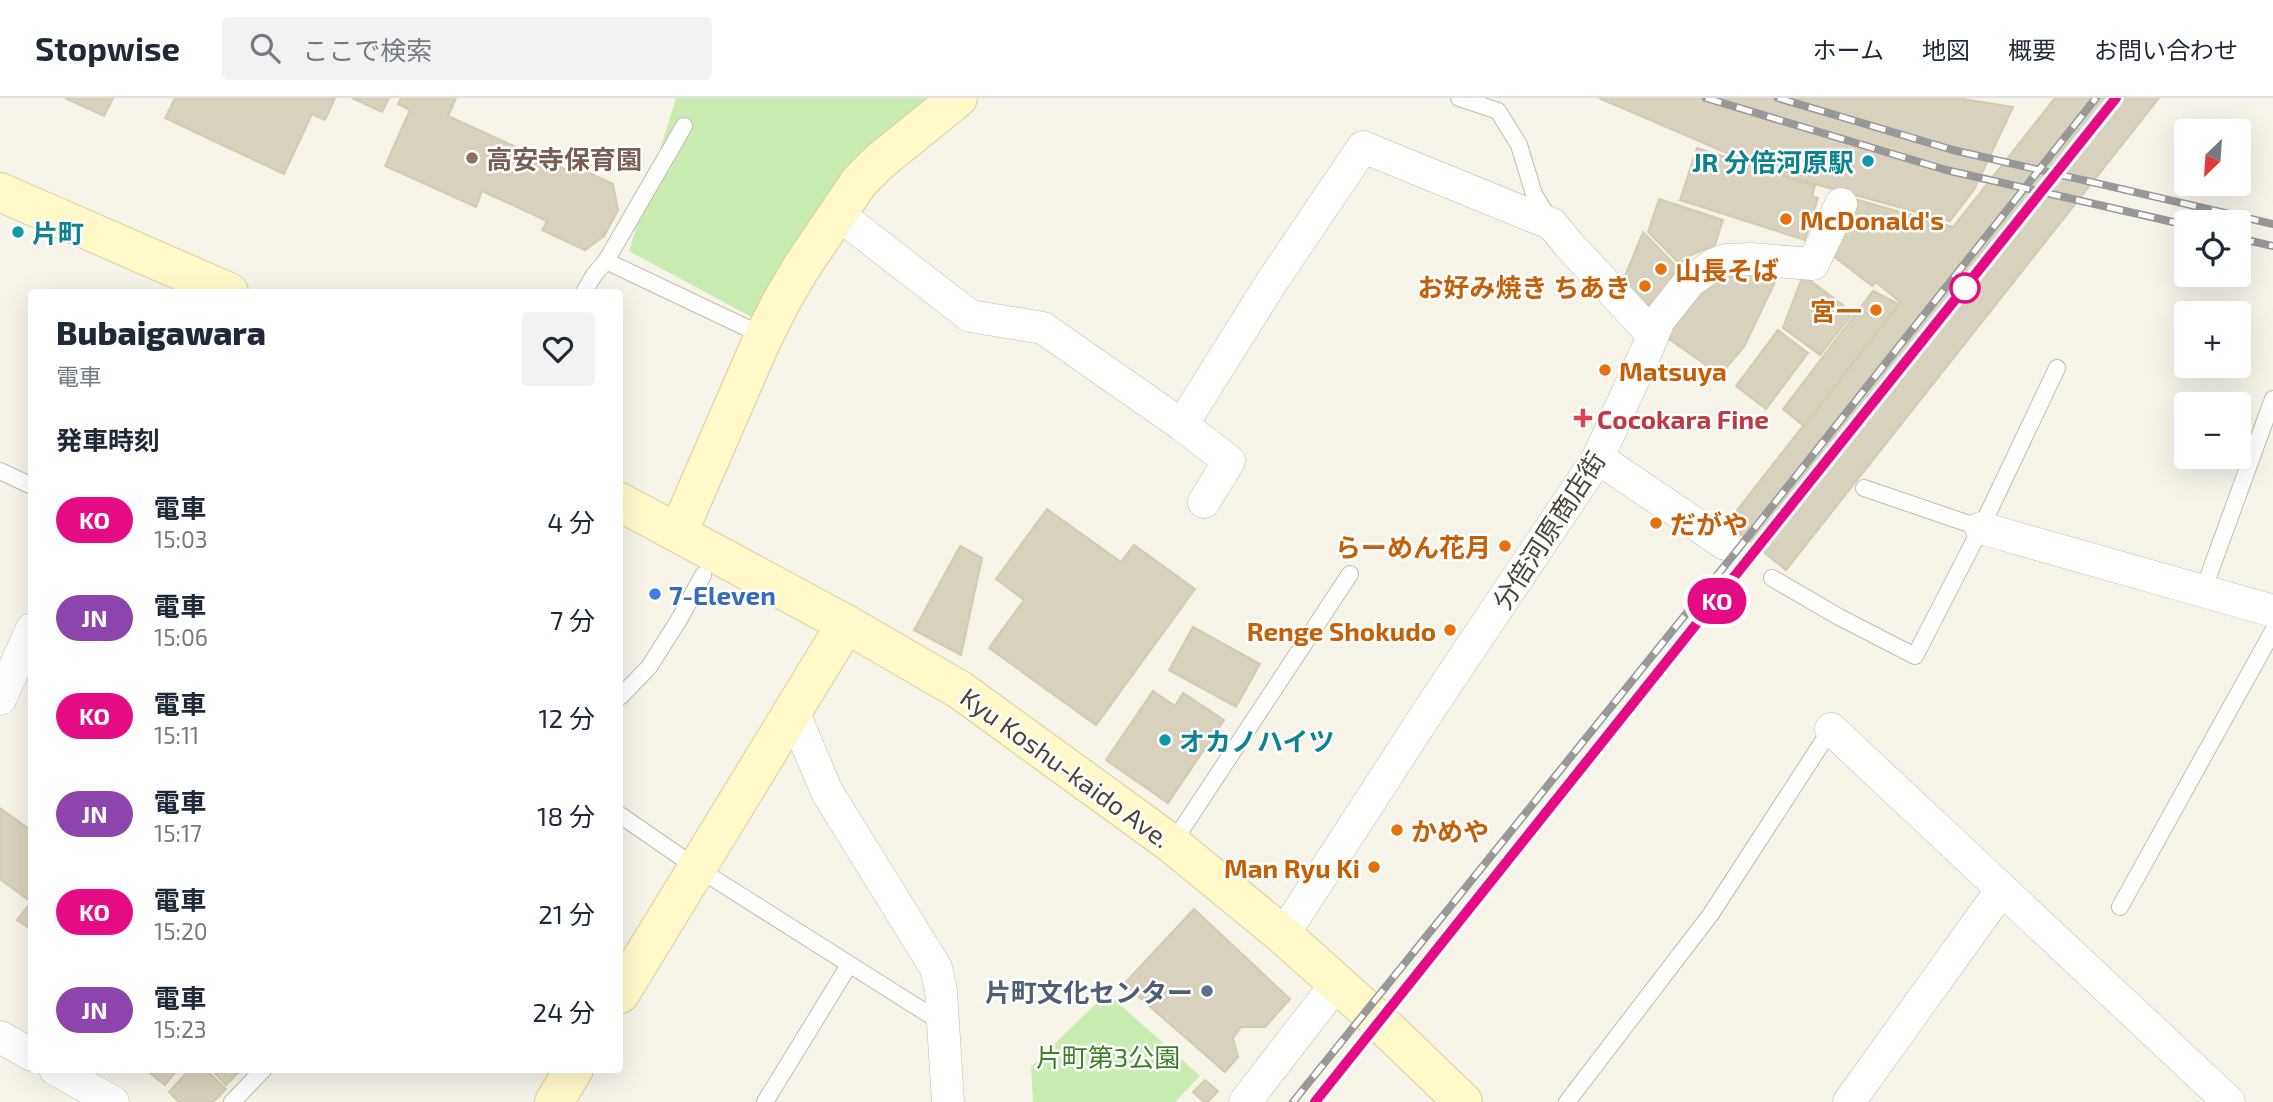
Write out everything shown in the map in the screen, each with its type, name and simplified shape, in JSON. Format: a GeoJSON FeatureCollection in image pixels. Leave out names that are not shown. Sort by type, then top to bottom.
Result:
{"type":"FeatureCollection","features":[{"type":"Feature","properties":{"kind":"main road"},"geometry":{"type":"LineString","coordinates":[[678,533],[764,336],[794,280],[859,182],[879,162],[958,98]]}},
{"type":"Feature","properties":{"kind":"main road"},"geometry":{"type":"LineString","coordinates":[[0,192],[172,281],[213,289]]}},
{"type":"Feature","properties":{"kind":"main road","name":"Kyu Koshu-kaido Ave."},"geometry":{"type":"LineString","coordinates":[[623,504],[846,624],[960,690],[1172,844],[1283,935],[1463,1102]]}},
{"type":"Feature","properties":{"kind":"main road"},"geometry":{"type":"LineString","coordinates":[[623,989],[846,624]]}},
{"type":"Feature","properties":{"kind":"main road"},"geometry":{"type":"LineString","coordinates":[[554,1102],[572,1073]]}},
{"type":"Feature","properties":{"kind":"street"},"geometry":{"type":"LineString","coordinates":[[1182,425],[1271,282],[1363,147],[1552,224],[1653,334]]}},
{"type":"Feature","properties":{"kind":"street","name":"分倍河原商店街"},"geometry":{"type":"LineString","coordinates":[[1283,935],[1446,683],[1598,458],[1659,320],[1690,281],[1726,260],[1751,259],[1813,264],[1841,204]]}},
{"type":"Feature","properties":{"kind":"street"},"geometry":{"type":"LineString","coordinates":[[838,214],[970,316],[1042,328],[1229,461],[1204,502]]}},
{"type":"Feature","properties":{"kind":"street"},"geometry":{"type":"LineString","coordinates":[[1598,458],[1725,544]]}},
{"type":"Feature","properties":{"kind":"street"},"geometry":{"type":"LineString","coordinates":[[1981,528],[2273,611]]}},
{"type":"Feature","properties":{"kind":"street"},"geometry":{"type":"LineString","coordinates":[[0,699],[28,638]]}},
{"type":"Feature","properties":{"kind":"street"},"geometry":{"type":"LineString","coordinates":[[793,711],[827,792],[936,968],[944,1024],[948,1102]]}},
{"type":"Feature","properties":{"kind":"street"},"geometry":{"type":"LineString","coordinates":[[1831,729],[2229,1102]]}},
{"type":"Feature","properties":{"kind":"street"},"geometry":{"type":"LineString","coordinates":[[1849,1102],[2002,889]]}},
{"type":"Feature","properties":{"kind":"street"},"geometry":{"type":"LineString","coordinates":[[1245,1102],[1337,983]]}},
{"type":"Feature","properties":{"kind":"street"},"geometry":{"type":"LineString","coordinates":[[0,1037],[28,1053]]}},
{"type":"Feature","properties":{"kind":"street"},"geometry":{"type":"LineString","coordinates":[[64,1073],[113,1102]]}},
{"type":"Feature","properties":{"kind":"lane"},"geometry":{"type":"LineString","coordinates":[[1459,98],[1499,110],[1519,145],[1534,194],[1552,224]]}},
{"type":"Feature","properties":{"kind":"lane"},"geometry":{"type":"LineString","coordinates":[[586,289],[606,261],[684,126]]}},
{"type":"Feature","properties":{"kind":"lane"},"geometry":{"type":"LineString","coordinates":[[606,261],[764,336]]}},
{"type":"Feature","properties":{"kind":"lane"},"geometry":{"type":"LineString","coordinates":[[1772,578],[1839,617],[1915,656],[1981,528],[2057,368]]}},
{"type":"Feature","properties":{"kind":"lane"},"geometry":{"type":"LineString","coordinates":[[2203,591],[2273,399]]}},
{"type":"Feature","properties":{"kind":"lane"},"geometry":{"type":"LineString","coordinates":[[0,471],[28,484]]}},
{"type":"Feature","properties":{"kind":"lane"},"geometry":{"type":"LineString","coordinates":[[1864,488],[1981,528]]}},
{"type":"Feature","properties":{"kind":"lane"},"geometry":{"type":"LineString","coordinates":[[1172,844],[1350,574]]}},
{"type":"Feature","properties":{"kind":"lane"},"geometry":{"type":"LineString","coordinates":[[623,694],[649,667],[703,575]]}},
{"type":"Feature","properties":{"kind":"lane"},"geometry":{"type":"LineString","coordinates":[[2120,907],[2273,631]]}},
{"type":"Feature","properties":{"kind":"lane"},"geometry":{"type":"LineString","coordinates":[[1567,1102],[1711,914],[1831,729]]}},
{"type":"Feature","properties":{"kind":"lane"},"geometry":{"type":"LineString","coordinates":[[623,817],[696,869],[944,1024]]}},
{"type":"Feature","properties":{"kind":"lane"},"geometry":{"type":"LineString","coordinates":[[765,1102],[849,965]]}},
{"type":"Feature","properties":{"kind":"lane"},"geometry":{"type":"LineString","coordinates":[[232,1102],[260,1073]]}},
{"type":"Feature","properties":{"kind":"green space"},"geometry":{"type":"Polygon","coordinates":[[[676,98],[932,98],[757,320],[629,251],[676,98]]]}},
{"type":"Feature","properties":{"kind":"green space","name":"片町第3公園"},"geometry":{"type":"Polygon","coordinates":[[[1107,993],[1200,1076],[1175,1102],[1033,1102],[1031,1067],[1107,993]]]}},
{"type":"Feature","properties":{"kind":"building"},"geometry":{"type":"Polygon","coordinates":[[[65,98],[113,98],[104,116],[65,98]]]}},
{"type":"Feature","properties":{"kind":"building"},"geometry":{"type":"Polygon","coordinates":[[[175,98],[335,98],[325,120],[312,114],[284,174],[165,118],[175,98]]]}},
{"type":"Feature","properties":{"kind":"building"},"geometry":{"type":"Polygon","coordinates":[[[352,98],[389,98],[382,112],[352,98]]]}},
{"type":"Feature","properties":{"kind":"building"},"geometry":{"type":"Polygon","coordinates":[[[401,98],[456,98],[448,116],[571,172],[574,166],[613,184],[618,210],[604,236],[585,250],[542,230],[547,221],[482,191],[476,207],[385,166],[410,110],[398,104],[401,98]]]}},
{"type":"Feature","properties":{"kind":"building","name":"JR 分倍河原駅"},"geometry":{"type":"Polygon","coordinates":[[[1599,98],[1957,98],[2013,107],[1975,188],[1950,221],[1771,172],[1599,98]]]}},
{"type":"Feature","properties":{"kind":"building"},"geometry":{"type":"Polygon","coordinates":[[[2055,98],[2159,98],[1786,570],[1727,523],[1900,302],[1876,282],[1872,286],[1832,255],[1858,200],[1953,227],[2055,98]]]}},
{"type":"Feature","properties":{"kind":"building"},"geometry":{"type":"Polygon","coordinates":[[[1697,148],[1815,186],[1812,196],[1818,198],[1805,240],[1680,200],[1697,148]]]}},
{"type":"Feature","properties":{"kind":"building"},"geometry":{"type":"Polygon","coordinates":[[[1659,199],[1723,220],[1715,245],[1691,255],[1680,264],[1648,232],[1659,199]]]}},
{"type":"Feature","properties":{"kind":"building"},"geometry":{"type":"Polygon","coordinates":[[[1643,232],[1679,269],[1650,306],[1642,308],[1621,286],[1643,232]]]}},
{"type":"Feature","properties":{"kind":"building"},"geometry":{"type":"Polygon","coordinates":[[[1738,273],[1751,273],[1759,279],[1762,276],[1775,282],[1744,347],[1720,375],[1669,339],[1670,331],[1705,288],[1738,273]]]}},
{"type":"Feature","properties":{"kind":"building"},"geometry":{"type":"Polygon","coordinates":[[[1803,275],[1853,313],[1820,355],[1783,328],[1803,275]]]}},
{"type":"Feature","properties":{"kind":"building"},"geometry":{"type":"Polygon","coordinates":[[[1873,291],[1899,304],[1804,426],[1783,409],[1873,291]]]}},
{"type":"Feature","properties":{"kind":"building"},"geometry":{"type":"Polygon","coordinates":[[[1778,330],[1808,353],[1766,409],[1736,386],[1778,330]]]}},
{"type":"Feature","properties":{"kind":"building"},"geometry":{"type":"Polygon","coordinates":[[[1047,509],[1121,562],[1134,545],[1195,589],[1096,725],[989,648],[1024,600],[996,579],[1047,509]]]}},
{"type":"Feature","properties":{"kind":"building"},"geometry":{"type":"Polygon","coordinates":[[[960,546],[982,558],[961,655],[914,630],[960,546]]]}},
{"type":"Feature","properties":{"kind":"building"},"geometry":{"type":"Polygon","coordinates":[[[1193,627],[1260,664],[1236,707],[1169,670],[1193,627]]]}},
{"type":"Feature","properties":{"kind":"building","name":"オカノハイツ"},"geometry":{"type":"Polygon","coordinates":[[[1153,691],[1175,706],[1183,693],[1224,720],[1168,803],[1106,760],[1153,691]]]}},
{"type":"Feature","properties":{"kind":"building"},"geometry":{"type":"Polygon","coordinates":[[[0,808],[28,828],[28,900],[0,879],[0,808]]]}},
{"type":"Feature","properties":{"kind":"building"},"geometry":{"type":"Polygon","coordinates":[[[28,906],[28,927],[17,920],[28,906]]]}},
{"type":"Feature","properties":{"kind":"building","name":"片町文化センター"},"geometry":{"type":"Polygon","coordinates":[[[1194,909],[1290,999],[1265,1027],[1241,1027],[1233,1038],[1238,1057],[1225,1072],[1124,984],[1194,909]]]}},
{"type":"Feature","properties":{"kind":"building"},"geometry":{"type":"Polygon","coordinates":[[[150,1073],[175,1073],[165,1085],[150,1073]]]}},
{"type":"Feature","properties":{"kind":"building"},"geometry":{"type":"Polygon","coordinates":[[[186,1073],[209,1073],[226,1089],[213,1102],[179,1102],[169,1092],[186,1073]]]}},
{"type":"Feature","properties":{"kind":"building"},"geometry":{"type":"Polygon","coordinates":[[[215,1073],[238,1073],[226,1085],[215,1073]]]}},
{"type":"Feature","properties":{"kind":"building"},"geometry":{"type":"Polygon","coordinates":[[[1205,1080],[1218,1091],[1208,1102],[1204,1102],[1193,1092],[1205,1080]]]}},
{"type":"Feature","properties":{"kind":"railway"},"geometry":{"type":"LineString","coordinates":[[1706,98],[1946,170],[2174,222]]}},
{"type":"Feature","properties":{"kind":"railway"},"geometry":{"type":"LineString","coordinates":[[1778,98],[1953,150],[2273,224]]}},
{"type":"Feature","properties":{"kind":"railway"},"geometry":{"type":"LineString","coordinates":[[1293,1102],[1735,553],[2096,98]]}},
{"type":"Feature","properties":{"kind":"railway"},"geometry":{"type":"LineString","coordinates":[[1315,1102],[2116,98]]}},
{"type":"Feature","properties":{"kind":"railway"},"geometry":{"type":"LineString","coordinates":[[2251,241],[2273,246]]}},
{"type":"Feature","properties":{"kind":"train","name":"KO"},"geometry":{"type":"LineString","coordinates":[[1315,1102],[2116,98]]}},
{"type":"Feature","properties":{"kind":"place","name":"高安寺保育園"},"geometry":{"type":"Point","coordinates":[472,158]}},
{"type":"Feature","properties":{"kind":"place","name":"JR 分倍河原駅"},"geometry":{"type":"Point","coordinates":[1868,161]}},
{"type":"Feature","properties":{"kind":"place","name":"McDonald's"},"geometry":{"type":"Point","coordinates":[1786,219]}},
{"type":"Feature","properties":{"kind":"place","name":"片町"},"geometry":{"type":"Point","coordinates":[18,232]}},
{"type":"Feature","properties":{"kind":"place","name":"山長そば"},"geometry":{"type":"Point","coordinates":[1661,269]}},
{"type":"Feature","properties":{"kind":"place","name":"お好み焼き ちあき"},"geometry":{"type":"Point","coordinates":[1645,286]}},
{"type":"Feature","properties":{"kind":"place","name":"宮一"},"geometry":{"type":"Point","coordinates":[1876,310]}},
{"type":"Feature","properties":{"kind":"place","name":"Matsuya"},"geometry":{"type":"Point","coordinates":[1605,370]}},
{"type":"Feature","properties":{"kind":"place","name":"Cocokara Fine"},"geometry":{"type":"Point","coordinates":[1583,418]}},
{"type":"Feature","properties":{"kind":"place","name":"だがや"},"geometry":{"type":"Point","coordinates":[1656,523]}},
{"type":"Feature","properties":{"kind":"place","name":"らーめん花月"},"geometry":{"type":"Point","coordinates":[1505,546]}},
{"type":"Feature","properties":{"kind":"place","name":"7-Eleven"},"geometry":{"type":"Point","coordinates":[655,594]}},
{"type":"Feature","properties":{"kind":"place","name":"Renge Shokudo"},"geometry":{"type":"Point","coordinates":[1450,630]}},
{"type":"Feature","properties":{"kind":"place","name":"オカノハイツ"},"geometry":{"type":"Point","coordinates":[1165,740]}},
{"type":"Feature","properties":{"kind":"place","name":"かめや"},"geometry":{"type":"Point","coordinates":[1397,830]}},
{"type":"Feature","properties":{"kind":"place","name":"Man Ryu Ki"},"geometry":{"type":"Point","coordinates":[1374,867]}},
{"type":"Feature","properties":{"kind":"place","name":"片町文化センター"},"geometry":{"type":"Point","coordinates":[1207,991]}}]}
